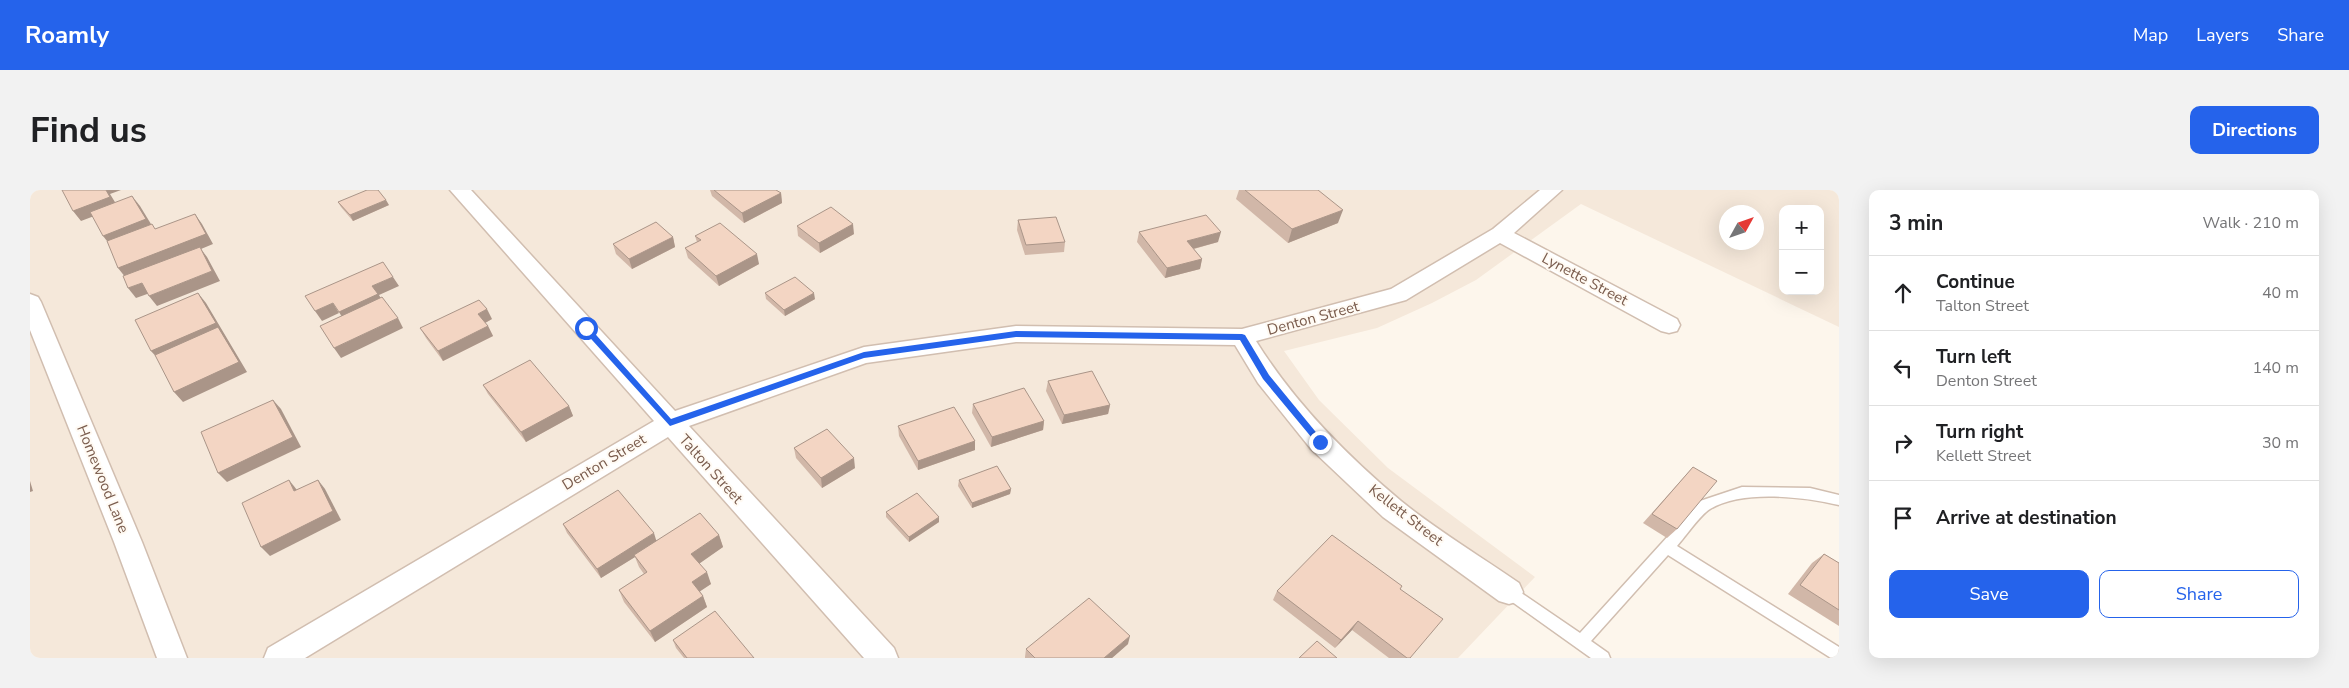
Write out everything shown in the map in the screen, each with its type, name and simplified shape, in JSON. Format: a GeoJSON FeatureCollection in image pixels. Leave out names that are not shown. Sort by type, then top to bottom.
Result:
{"type":"FeatureCollection","features":[{"type":"Feature","properties":{"kind":"street","name":"Talton Street"},"geometry":{"type":"LineString","coordinates":[[460,190],[883,658]]}},
{"type":"Feature","properties":{"kind":"street","name":"Denton Street"},"geometry":{"type":"LineString","coordinates":[[279,658],[670,423],[864,355],[1016,334],[1242,337],[1398,295],[1500,234],[1552,190]]}},
{"type":"Feature","properties":{"kind":"street","name":"Lynette Street"},"geometry":{"type":"LineString","coordinates":[[1500,234],[1669,325]]}},
{"type":"Feature","properties":{"kind":"street","name":"Homewood Lane"},"geometry":{"type":"LineString","coordinates":[[30,302],[128,542],[172,658]]}},
{"type":"Feature","properties":{"kind":"street","name":"Kellett Street"},"geometry":{"type":"LineString","coordinates":[[1242,337],[1266,377],[1320,442],[1392,509],[1509,592]]}},
{"type":"Feature","properties":{"kind":"lane"},"geometry":{"type":"LineString","coordinates":[[1581,642],[1705,505],[1742,492],[1810,493],[1839,500]]}},
{"type":"Feature","properties":{"kind":"lane"},"geometry":{"type":"LineString","coordinates":[[1667,547],[1839,655]]}},
{"type":"Feature","properties":{"kind":"lane","name":"Kellett Street"},"geometry":{"type":"LineString","coordinates":[[1509,592],[1603,658]]}},
{"type":"Feature","properties":{"kind":"shaded area"},"geometry":{"type":"Polygon","coordinates":[[[30,190],[1839,190],[1839,327],[1581,204],[1476,280],[1432,303],[1377,328],[1284,351],[1319,400],[1388,468],[1535,577],[1458,658],[30,658],[30,190]]]}},
{"type":"Feature","properties":{"kind":"building"},"geometry":{"type":"Polygon","coordinates":[[[62,190],[106,190],[110,197],[73,211],[62,190]]]}},
{"type":"Feature","properties":{"kind":"building"},"geometry":{"type":"Polygon","coordinates":[[[367,190],[378,190],[386,200],[350,215],[338,202],[367,190]]]}},
{"type":"Feature","properties":{"kind":"building"},"geometry":{"type":"Polygon","coordinates":[[[714,190],[776,190],[781,193],[742,213],[714,190]]]}},
{"type":"Feature","properties":{"kind":"building"},"geometry":{"type":"Polygon","coordinates":[[[1245,190],[1318,190],[1343,210],[1292,229],[1245,190]]]}},
{"type":"Feature","properties":{"kind":"building"},"geometry":{"type":"Polygon","coordinates":[[[132,196],[146,219],[103,236],[90,212],[132,196]]]}},
{"type":"Feature","properties":{"kind":"building"},"geometry":{"type":"Polygon","coordinates":[[[831,207],[853,224],[819,243],[797,226],[831,207]]]}},
{"type":"Feature","properties":{"kind":"building"},"geometry":{"type":"Polygon","coordinates":[[[195,214],[206,234],[118,268],[107,241],[152,224],[155,229],[195,214]]]}},
{"type":"Feature","properties":{"kind":"building"},"geometry":{"type":"Polygon","coordinates":[[[1206,215],[1221,232],[1187,241],[1202,259],[1167,268],[1139,232],[1206,215]]]}},
{"type":"Feature","properties":{"kind":"building"},"geometry":{"type":"Polygon","coordinates":[[[1056,217],[1065,242],[1026,245],[1018,220],[1056,217]]]}},
{"type":"Feature","properties":{"kind":"building"},"geometry":{"type":"Polygon","coordinates":[[[656,222],[673,237],[629,259],[613,244],[656,222]]]}},
{"type":"Feature","properties":{"kind":"building"},"geometry":{"type":"Polygon","coordinates":[[[720,223],[757,254],[716,276],[685,248],[701,240],[695,236],[720,223]]]}},
{"type":"Feature","properties":{"kind":"building"},"geometry":{"type":"Polygon","coordinates":[[[200,247],[212,271],[149,296],[142,283],[128,288],[123,276],[200,247]]]}},
{"type":"Feature","properties":{"kind":"building"},"geometry":{"type":"Polygon","coordinates":[[[383,262],[393,277],[372,286],[378,294],[339,312],[333,303],[315,311],[305,296],[383,262]]]}},
{"type":"Feature","properties":{"kind":"building"},"geometry":{"type":"Polygon","coordinates":[[[795,277],[814,293],[784,310],[765,293],[795,277]]]}},
{"type":"Feature","properties":{"kind":"building"},"geometry":{"type":"Polygon","coordinates":[[[198,293],[216,323],[151,351],[135,320],[198,293]]]}},
{"type":"Feature","properties":{"kind":"building"},"geometry":{"type":"Polygon","coordinates":[[[382,297],[398,318],[334,348],[320,326],[382,297]]]}},
{"type":"Feature","properties":{"kind":"building"},"geometry":{"type":"Polygon","coordinates":[[[479,300],[487,309],[478,314],[488,326],[438,351],[420,328],[479,300]]]}},
{"type":"Feature","properties":{"kind":"building"},"geometry":{"type":"Polygon","coordinates":[[[218,327],[239,362],[174,392],[155,355],[218,327]]]}},
{"type":"Feature","properties":{"kind":"building"},"geometry":{"type":"Polygon","coordinates":[[[530,360],[569,406],[521,432],[483,385],[530,360]]]}},
{"type":"Feature","properties":{"kind":"building"},"geometry":{"type":"Polygon","coordinates":[[[1092,371],[1110,405],[1064,415],[1048,381],[1092,371]]]}},
{"type":"Feature","properties":{"kind":"building"},"geometry":{"type":"Polygon","coordinates":[[[1024,388],[1044,421],[992,437],[973,404],[1024,388]]]}},
{"type":"Feature","properties":{"kind":"building"},"geometry":{"type":"Polygon","coordinates":[[[273,400],[293,437],[218,473],[201,432],[273,400]]]}},
{"type":"Feature","properties":{"kind":"building"},"geometry":{"type":"Polygon","coordinates":[[[954,407],[975,441],[918,461],[898,426],[954,407]]]}},
{"type":"Feature","properties":{"kind":"building"},"geometry":{"type":"Polygon","coordinates":[[[827,429],[854,458],[821,478],[794,448],[827,429]]]}},
{"type":"Feature","properties":{"kind":"building"},"geometry":{"type":"Polygon","coordinates":[[[997,466],[1011,489],[972,503],[959,480],[997,466]]]}},
{"type":"Feature","properties":{"kind":"building"},"geometry":{"type":"Polygon","coordinates":[[[1693,467],[1717,481],[1677,529],[1652,514],[1693,467]]]}},
{"type":"Feature","properties":{"kind":"building"},"geometry":{"type":"Polygon","coordinates":[[[289,480],[294,491],[318,480],[333,511],[261,547],[242,503],[289,480]]]}},
{"type":"Feature","properties":{"kind":"building"},"geometry":{"type":"Polygon","coordinates":[[[618,490],[654,533],[597,569],[563,524],[618,490]]]}},
{"type":"Feature","properties":{"kind":"building"},"geometry":{"type":"Polygon","coordinates":[[[917,493],[939,517],[909,537],[886,512],[917,493]]]}},
{"type":"Feature","properties":{"kind":"building"},"geometry":{"type":"Polygon","coordinates":[[[700,513],[719,535],[691,554],[707,572],[692,582],[703,596],[650,631],[619,590],[647,572],[634,555],[700,513]]]}},
{"type":"Feature","properties":{"kind":"building"},"geometry":{"type":"Polygon","coordinates":[[[1332,535],[1402,586],[1400,589],[1443,619],[1410,658],[1407,658],[1358,621],[1341,640],[1277,591],[1332,535]]]}},
{"type":"Feature","properties":{"kind":"building"},"geometry":{"type":"Polygon","coordinates":[[[1824,554],[1839,563],[1839,610],[1800,585],[1824,554]]]}},
{"type":"Feature","properties":{"kind":"building"},"geometry":{"type":"Polygon","coordinates":[[[1089,598],[1130,636],[1104,658],[1035,658],[1026,649],[1089,598]]]}},
{"type":"Feature","properties":{"kind":"building"},"geometry":{"type":"Polygon","coordinates":[[[715,611],[754,658],[687,658],[673,640],[715,611]]]}},
{"type":"Feature","properties":{"kind":"building"},"geometry":{"type":"Polygon","coordinates":[[[1317,641],[1337,658],[1299,658],[1317,641]]]}},
{"type":"Feature","properties":{"kind":"route"},"geometry":{"type":"LineString","coordinates":[[586,328],[670,423],[864,355],[1016,334],[1242,337],[1266,377],[1320,442]]}}]}
